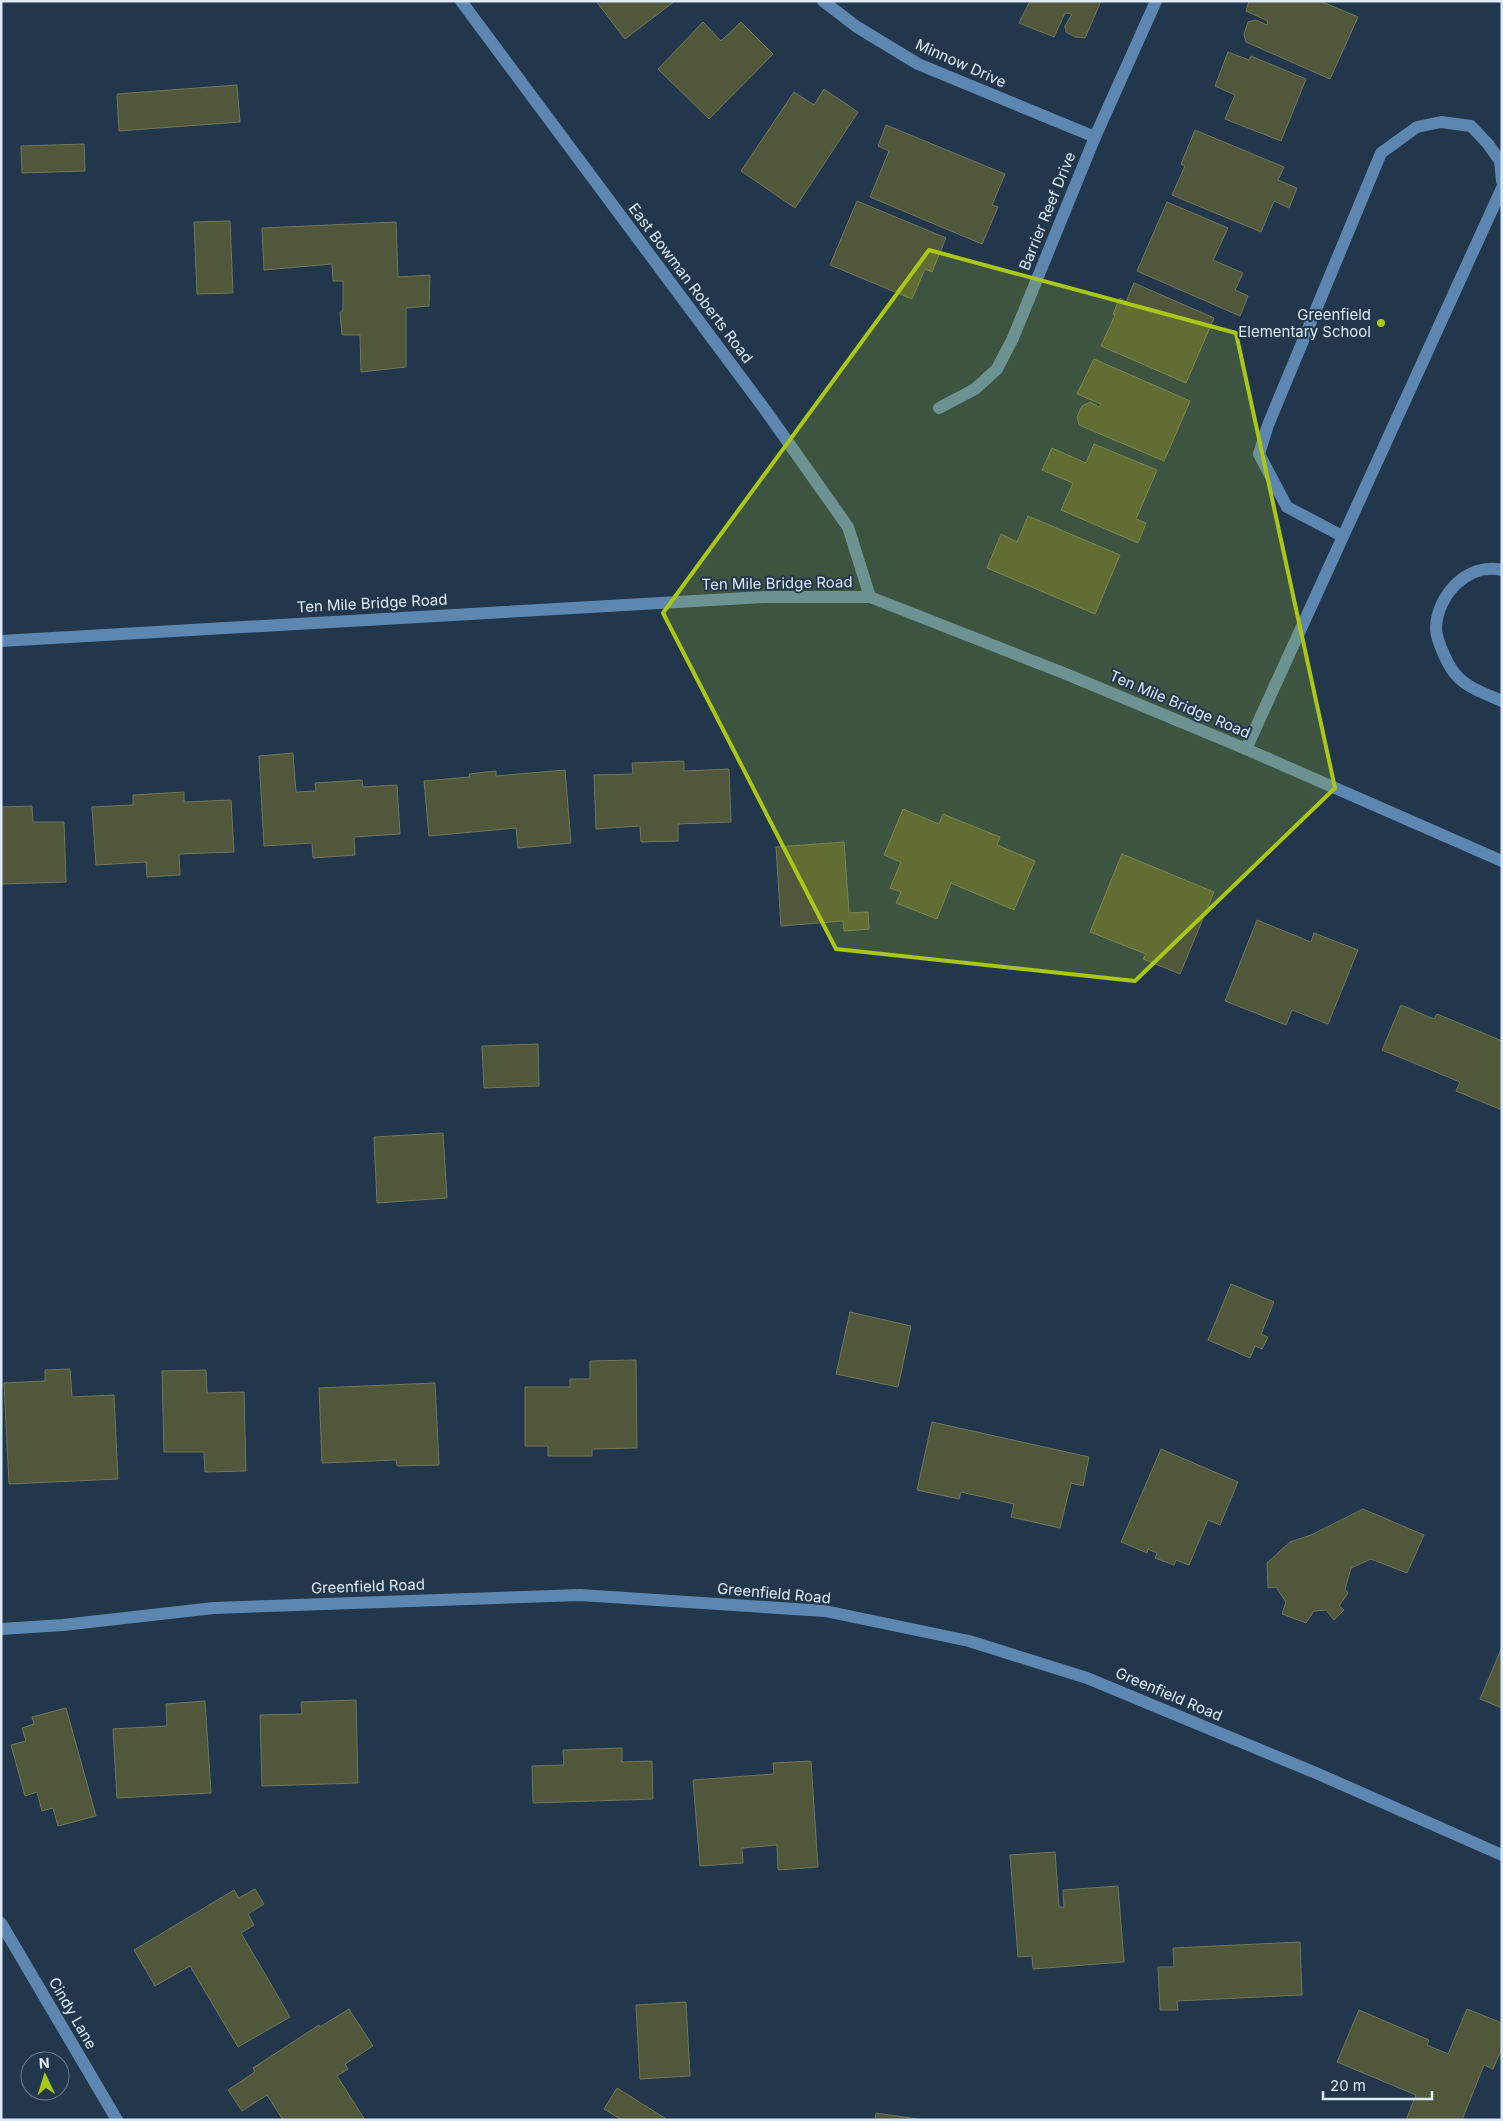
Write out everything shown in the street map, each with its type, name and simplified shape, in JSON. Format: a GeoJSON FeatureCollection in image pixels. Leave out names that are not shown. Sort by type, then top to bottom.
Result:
{"type":"FeatureCollection","features":[{"type":"Feature","properties":{"kind":"street","name":"East Bowman Roberts Road"},"geometry":{"type":"LineString","coordinates":[[461,1],[766,411],[848,527],[870,597]]}},
{"type":"Feature","properties":{"kind":"street","name":"Minnow Drive"},"geometry":{"type":"LineString","coordinates":[[823,1],[858,28],[918,64],[1095,137]]}},
{"type":"Feature","properties":{"kind":"street","name":"Barrier Reef Drive"},"geometry":{"type":"LineString","coordinates":[[938,408],[975,389],[997,369],[1013,338],[1095,137],[1156,1]]}},
{"type":"Feature","properties":{"kind":"street"},"geometry":{"type":"LineString","coordinates":[[1342,536],[1287,507],[1259,454],[1268,425],[1382,152],[1417,127],[1441,122],[1471,126],[1488,144],[1500,161],[1502,181]]}},
{"type":"Feature","properties":{"kind":"street"},"geometry":{"type":"LineString","coordinates":[[1246,749],[1502,188]]}},
{"type":"Feature","properties":{"kind":"street"},"geometry":{"type":"LineString","coordinates":[[1502,570],[1490,567],[1468,574],[1450,590],[1442,604],[1436,629],[1442,651],[1458,677],[1484,693],[1502,701]]}},
{"type":"Feature","properties":{"kind":"street","name":"Ten Mile Bridge Road"},"geometry":{"type":"LineString","coordinates":[[1,641],[766,597],[870,597],[1066,674],[1246,749],[1502,861]]}},
{"type":"Feature","properties":{"kind":"street","name":"Greenfield Road"},"geometry":{"type":"LineString","coordinates":[[1,1629],[64,1625],[214,1608],[580,1595],[824,1611],[969,1642],[1087,1678],[1316,1773],[1502,1856]]}},
{"type":"Feature","properties":{"kind":"street","name":"Cindy Lane"},"geometry":{"type":"LineString","coordinates":[[1,1923],[117,2120]]}},
{"type":"Feature","properties":{"kind":"highlighted area"},"geometry":{"type":"Polygon","coordinates":[[[929,250],[1236,333],[1335,788],[1135,981],[836,949],[663,613],[929,250]]]}},
{"type":"Feature","properties":{"kind":"building"},"geometry":{"type":"Polygon","coordinates":[[[596,1],[675,1],[625,39],[596,1]]]}},
{"type":"Feature","properties":{"kind":"building"},"geometry":{"type":"Polygon","coordinates":[[[1030,1],[1101,1],[1085,38],[1075,37],[1066,32],[1065,26],[1072,14],[1065,13],[1054,37],[1019,23],[1030,1]]]}},
{"type":"Feature","properties":{"kind":"building"},"geometry":{"type":"Polygon","coordinates":[[[1249,1],[1320,1],[1358,17],[1330,79],[1246,42],[1244,34],[1248,22],[1256,20],[1267,25],[1268,21],[1246,11],[1249,1]]]}},
{"type":"Feature","properties":{"kind":"building"},"geometry":{"type":"Polygon","coordinates":[[[703,22],[721,41],[741,22],[773,54],[709,119],[658,69],[703,22]]]}},
{"type":"Feature","properties":{"kind":"building"},"geometry":{"type":"Polygon","coordinates":[[[1228,52],[1249,60],[1251,56],[1306,79],[1281,141],[1225,119],[1235,95],[1215,86],[1228,52]]]}},
{"type":"Feature","properties":{"kind":"building"},"geometry":{"type":"Polygon","coordinates":[[[237,85],[240,122],[119,131],[117,94],[237,85]]]}},
{"type":"Feature","properties":{"kind":"building"},"geometry":{"type":"Polygon","coordinates":[[[824,89],[858,112],[795,208],[741,171],[794,92],[814,105],[824,89]]]}},
{"type":"Feature","properties":{"kind":"building"},"geometry":{"type":"Polygon","coordinates":[[[886,125],[1005,174],[992,205],[998,207],[982,244],[870,197],[889,151],[878,146],[886,125]]]}},
{"type":"Feature","properties":{"kind":"building"},"geometry":{"type":"Polygon","coordinates":[[[1195,130],[1284,167],[1278,180],[1297,188],[1289,208],[1274,201],[1261,232],[1172,195],[1185,166],[1181,164],[1195,130]]]}},
{"type":"Feature","properties":{"kind":"building"},"geometry":{"type":"Polygon","coordinates":[[[84,144],[85,171],[22,173],[21,146],[84,144]]]}},
{"type":"Feature","properties":{"kind":"building"},"geometry":{"type":"Polygon","coordinates":[[[857,201],[946,238],[932,272],[925,269],[912,299],[830,265],[857,201]]]}},
{"type":"Feature","properties":{"kind":"building"},"geometry":{"type":"Polygon","coordinates":[[[1167,202],[1228,228],[1213,260],[1243,273],[1235,290],[1248,296],[1240,316],[1137,271],[1167,202]]]}},
{"type":"Feature","properties":{"kind":"building"},"geometry":{"type":"Polygon","coordinates":[[[230,221],[233,293],[197,294],[194,222],[230,221]]]}},
{"type":"Feature","properties":{"kind":"building"},"geometry":{"type":"Polygon","coordinates":[[[396,222],[398,277],[430,275],[429,306],[406,308],[406,367],[361,372],[360,335],[342,335],[340,313],[343,309],[343,281],[333,281],[332,264],[264,270],[262,228],[396,222]]]}},
{"type":"Feature","properties":{"kind":"building"},"geometry":{"type":"Polygon","coordinates":[[[1134,283],[1214,318],[1186,383],[1101,346],[1115,315],[1113,314],[1120,298],[1126,302],[1134,283]]]}},
{"type":"Feature","properties":{"kind":"building"},"geometry":{"type":"Polygon","coordinates":[[[1094,359],[1190,401],[1164,461],[1079,425],[1077,417],[1082,406],[1090,402],[1099,407],[1101,404],[1077,394],[1094,359]]]}},
{"type":"Feature","properties":{"kind":"building"},"geometry":{"type":"Polygon","coordinates":[[[1094,444],[1157,470],[1136,519],[1146,523],[1138,543],[1061,510],[1073,483],[1042,470],[1052,448],[1086,463],[1094,444]]]}},
{"type":"Feature","properties":{"kind":"building"},"geometry":{"type":"Polygon","coordinates":[[[1028,516],[1120,555],[1095,614],[987,568],[1001,534],[1017,542],[1028,516]]]}},
{"type":"Feature","properties":{"kind":"building"},"geometry":{"type":"Polygon","coordinates":[[[293,753],[296,792],[316,791],[315,783],[362,780],[363,787],[397,785],[400,834],[354,837],[355,855],[313,858],[312,843],[264,846],[259,756],[293,753]]]}},
{"type":"Feature","properties":{"kind":"building"},"geometry":{"type":"Polygon","coordinates":[[[684,761],[684,771],[729,769],[731,822],[678,824],[678,841],[641,842],[640,826],[596,829],[594,775],[633,774],[632,763],[684,761]]]}},
{"type":"Feature","properties":{"kind":"building"},"geometry":{"type":"Polygon","coordinates":[[[565,770],[571,843],[518,848],[516,828],[429,836],[424,781],[470,777],[469,774],[496,771],[496,776],[565,770]]]}},
{"type":"Feature","properties":{"kind":"building"},"geometry":{"type":"Polygon","coordinates":[[[184,792],[184,802],[231,800],[234,852],[179,854],[180,875],[147,877],[146,862],[96,865],[92,807],[133,805],[133,795],[184,792]]]}},
{"type":"Feature","properties":{"kind":"building"},"geometry":{"type":"Polygon","coordinates":[[[32,806],[33,822],[64,822],[66,882],[1,884],[1,807],[32,806]]]}},
{"type":"Feature","properties":{"kind":"building"},"geometry":{"type":"Polygon","coordinates":[[[903,809],[939,824],[943,814],[1000,837],[997,845],[1035,861],[1014,910],[951,883],[937,919],[896,903],[901,892],[890,888],[901,862],[884,855],[903,809]]]}},
{"type":"Feature","properties":{"kind":"building"},"geometry":{"type":"Polygon","coordinates":[[[844,842],[849,913],[868,912],[869,929],[844,931],[843,921],[781,926],[776,847],[844,842]]]}},
{"type":"Feature","properties":{"kind":"building"},"geometry":{"type":"Polygon","coordinates":[[[1122,854],[1214,892],[1180,974],[1143,959],[1146,954],[1090,932],[1122,854]]]}},
{"type":"Feature","properties":{"kind":"building"},"geometry":{"type":"Polygon","coordinates":[[[1257,920],[1311,942],[1314,933],[1358,950],[1328,1024],[1292,1010],[1286,1025],[1225,1001],[1257,920]]]}},
{"type":"Feature","properties":{"kind":"building"},"geometry":{"type":"Polygon","coordinates":[[[1401,1005],[1434,1019],[1437,1014],[1502,1041],[1502,1110],[1456,1091],[1460,1082],[1382,1050],[1401,1005]]]}},
{"type":"Feature","properties":{"kind":"building"},"geometry":{"type":"Polygon","coordinates":[[[538,1044],[539,1086],[484,1088],[482,1046],[538,1044]]]}},
{"type":"Feature","properties":{"kind":"building"},"geometry":{"type":"Polygon","coordinates":[[[443,1133],[447,1198],[377,1203],[374,1137],[443,1133]]]}},
{"type":"Feature","properties":{"kind":"building"},"geometry":{"type":"Polygon","coordinates":[[[1231,1284],[1274,1302],[1261,1334],[1268,1337],[1262,1349],[1255,1346],[1250,1358],[1208,1340],[1231,1284]]]}},
{"type":"Feature","properties":{"kind":"building"},"geometry":{"type":"Polygon","coordinates":[[[850,1312],[911,1326],[898,1387],[836,1374],[850,1312]]]}},
{"type":"Feature","properties":{"kind":"building"},"geometry":{"type":"Polygon","coordinates":[[[636,1360],[637,1448],[592,1449],[592,1456],[548,1456],[548,1446],[525,1446],[525,1387],[570,1387],[570,1379],[590,1379],[590,1361],[636,1360]]]}},
{"type":"Feature","properties":{"kind":"building"},"geometry":{"type":"Polygon","coordinates":[[[70,1369],[72,1397],[114,1395],[118,1479],[9,1484],[4,1383],[45,1381],[45,1370],[70,1369]]]}},
{"type":"Feature","properties":{"kind":"building"},"geometry":{"type":"Polygon","coordinates":[[[206,1370],[207,1393],[244,1392],[246,1471],[205,1472],[204,1452],[164,1452],[162,1371],[206,1370]]]}},
{"type":"Feature","properties":{"kind":"building"},"geometry":{"type":"Polygon","coordinates":[[[435,1383],[439,1465],[397,1466],[396,1460],[322,1463],[319,1388],[435,1383]]]}},
{"type":"Feature","properties":{"kind":"building"},"geometry":{"type":"Polygon","coordinates":[[[932,1422],[1089,1457],[1083,1486],[1071,1483],[1060,1528],[1011,1517],[1014,1504],[961,1492],[959,1499],[917,1490],[932,1422]]]}},
{"type":"Feature","properties":{"kind":"building"},"geometry":{"type":"Polygon","coordinates":[[[1161,1449],[1238,1482],[1220,1525],[1208,1520],[1189,1565],[1176,1560],[1174,1565],[1155,1558],[1157,1553],[1148,1549],[1147,1553],[1121,1542],[1161,1449]]]}},
{"type":"Feature","properties":{"kind":"building"},"geometry":{"type":"Polygon","coordinates":[[[1363,1509],[1424,1535],[1407,1573],[1371,1559],[1351,1568],[1345,1589],[1348,1593],[1339,1606],[1344,1610],[1334,1620],[1326,1610],[1314,1611],[1306,1623],[1282,1614],[1286,1602],[1276,1587],[1268,1588],[1267,1563],[1290,1542],[1311,1535],[1363,1509]]]}},
{"type":"Feature","properties":{"kind":"building"},"geometry":{"type":"Polygon","coordinates":[[[1502,1647],[1502,1708],[1480,1699],[1502,1647]]]}},
{"type":"Feature","properties":{"kind":"building"},"geometry":{"type":"Polygon","coordinates":[[[356,1700],[358,1783],[262,1786],[260,1715],[302,1714],[301,1702],[356,1700]]]}},
{"type":"Feature","properties":{"kind":"building"},"geometry":{"type":"Polygon","coordinates":[[[205,1701],[211,1793],[117,1798],[113,1729],[167,1726],[166,1704],[205,1701]]]}},
{"type":"Feature","properties":{"kind":"building"},"geometry":{"type":"Polygon","coordinates":[[[66,1708],[96,1816],[58,1826],[53,1808],[42,1811],[37,1792],[25,1796],[11,1745],[26,1741],[22,1728],[34,1724],[32,1717],[66,1708]]]}},
{"type":"Feature","properties":{"kind":"building"},"geometry":{"type":"Polygon","coordinates":[[[622,1748],[622,1762],[652,1761],[653,1799],[533,1803],[532,1766],[564,1765],[563,1750],[622,1748]]]}},
{"type":"Feature","properties":{"kind":"building"},"geometry":{"type":"Polygon","coordinates":[[[811,1761],[818,1867],[778,1870],[777,1845],[742,1848],[743,1863],[700,1866],[693,1780],[774,1774],[773,1763],[811,1761]]]}},
{"type":"Feature","properties":{"kind":"building"},"geometry":{"type":"Polygon","coordinates":[[[1055,1852],[1059,1907],[1064,1907],[1063,1890],[1118,1886],[1124,1962],[1033,1969],[1032,1956],[1018,1957],[1010,1855],[1055,1852]]]}},
{"type":"Feature","properties":{"kind":"building"},"geometry":{"type":"Polygon","coordinates":[[[255,1889],[264,1904],[248,1914],[254,1925],[241,1933],[290,2017],[238,2047],[190,1966],[155,1986],[134,1950],[234,1890],[239,1898],[255,1889]]]}},
{"type":"Feature","properties":{"kind":"building"},"geometry":{"type":"Polygon","coordinates":[[[1300,1942],[1302,1995],[1177,2001],[1178,2010],[1160,2010],[1158,1967],[1174,1967],[1173,1948],[1300,1942]]]}},
{"type":"Feature","properties":{"kind":"building"},"geometry":{"type":"Polygon","coordinates":[[[686,2002],[690,2076],[640,2079],[636,2005],[686,2002]]]}},
{"type":"Feature","properties":{"kind":"building"},"geometry":{"type":"Polygon","coordinates":[[[349,2009],[373,2046],[345,2064],[348,2069],[337,2076],[365,2120],[283,2120],[267,2095],[242,2111],[228,2090],[255,2072],[253,2068],[319,2025],[320,2027],[349,2009]]]}},
{"type":"Feature","properties":{"kind":"building"},"geometry":{"type":"Polygon","coordinates":[[[1467,2009],[1502,2023],[1502,2048],[1493,2069],[1484,2065],[1462,2120],[1406,2120],[1416,2095],[1337,2062],[1359,2010],[1429,2040],[1427,2045],[1448,2054],[1467,2009]]]}},
{"type":"Feature","properties":{"kind":"building"},"geometry":{"type":"Polygon","coordinates":[[[617,2088],[668,2120],[622,2120],[604,2109],[617,2088]]]}},
{"type":"Feature","properties":{"kind":"building"},"geometry":{"type":"Polygon","coordinates":[[[876,2113],[924,2120],[875,2120],[876,2113]]]}},
{"type":"Feature","properties":{"kind":"place","name":"Greenfield Elementary School"},"geometry":{"type":"Point","coordinates":[1381,323]}}]}
